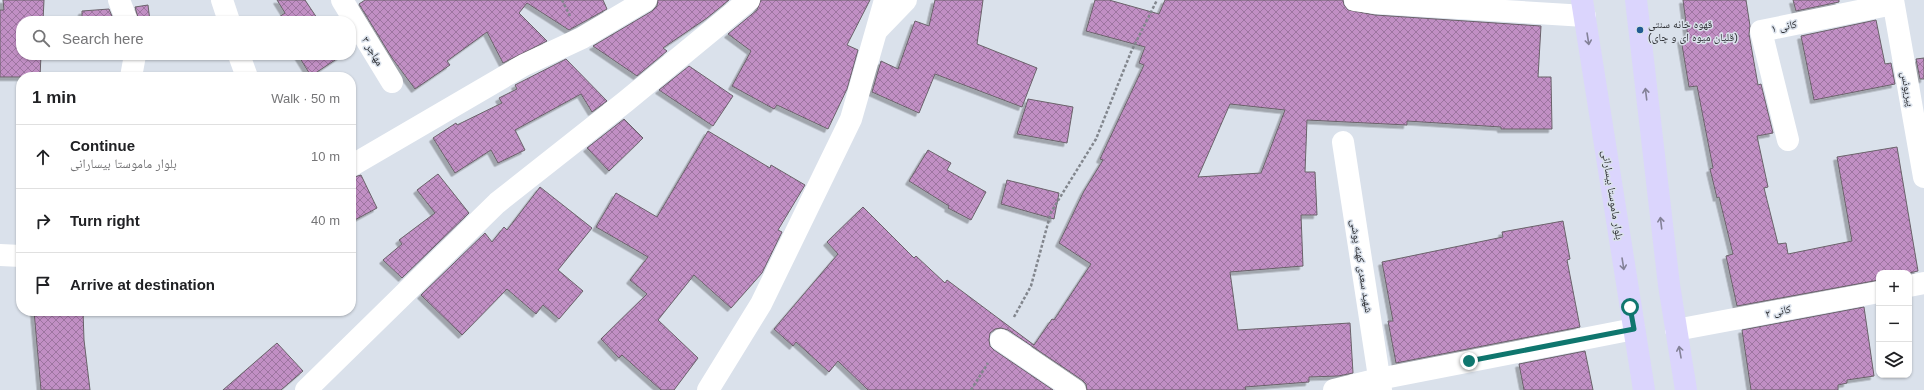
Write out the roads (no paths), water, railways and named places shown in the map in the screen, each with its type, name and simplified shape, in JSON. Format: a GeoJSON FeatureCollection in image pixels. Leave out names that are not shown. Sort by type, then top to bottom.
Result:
{"type":"FeatureCollection","features":[{"type":"Feature","properties":{"kind":"main road"},"geometry":{"type":"LineString","coordinates":[[1636,0],[1669,285],[1686,390]]}},
{"type":"Feature","properties":{"kind":"main road","name":"بلوار ماموستا بیسارانی"},"geometry":{"type":"LineString","coordinates":[[1584,8],[1644,390]]}},
{"type":"Feature","properties":{"kind":"street"},"geometry":{"type":"LineString","coordinates":[[120,0],[125,16]]}},
{"type":"Feature","properties":{"kind":"street"},"geometry":{"type":"LineString","coordinates":[[222,0],[227,16]]}},
{"type":"Feature","properties":{"kind":"street","name":"مهاجر ۳"},"geometry":{"type":"LineString","coordinates":[[342,0],[352,16]]}},
{"type":"Feature","properties":{"kind":"street"},"geometry":{"type":"LineString","coordinates":[[356,163],[417,126],[524,65],[582,38],[646,0]]}},
{"type":"Feature","properties":{"kind":"street"},"geometry":{"type":"LineString","coordinates":[[306,390],[496,203],[625,102],[749,0]]}},
{"type":"Feature","properties":{"kind":"street"},"geometry":{"type":"LineString","coordinates":[[708,390],[761,304],[851,119],[885,0]]}},
{"type":"Feature","properties":{"kind":"street"},"geometry":{"type":"LineString","coordinates":[[876,31],[906,0]]}},
{"type":"Feature","properties":{"kind":"street"},"geometry":{"type":"LineString","coordinates":[[1355,0],[1377,3],[1584,8]]}},
{"type":"Feature","properties":{"kind":"street","name":"کانی ۱"},"geometry":{"type":"LineString","coordinates":[[1788,140],[1761,31],[1893,2]]}},
{"type":"Feature","properties":{"kind":"street","name":"پیریونس"},"geometry":{"type":"LineString","coordinates":[[1893,2],[1924,177]]}},
{"type":"Feature","properties":{"kind":"street","name":"مهاجر ۳"},"geometry":{"type":"LineString","coordinates":[[356,23],[392,82]]}},
{"type":"Feature","properties":{"kind":"street"},"geometry":{"type":"LineString","coordinates":[[132,72],[134,60]]}},
{"type":"Feature","properties":{"kind":"street"},"geometry":{"type":"LineString","coordinates":[[241,60],[245,72]]}},
{"type":"Feature","properties":{"kind":"street","name":"شهید سعدی کهنه پوشی"},"geometry":{"type":"LineString","coordinates":[[1343,142],[1380,384]]}},
{"type":"Feature","properties":{"kind":"street"},"geometry":{"type":"LineString","coordinates":[[0,255],[16,256]]}},
{"type":"Feature","properties":{"kind":"street"},"geometry":{"type":"LineString","coordinates":[[1912,285],[1924,283]]}},
{"type":"Feature","properties":{"kind":"street","name":"کانی ۲"},"geometry":{"type":"LineString","coordinates":[[1676,330],[1876,293]]}},
{"type":"Feature","properties":{"kind":"street"},"geometry":{"type":"LineString","coordinates":[[1334,390],[1380,384],[1634,329]]}},
{"type":"Feature","properties":{"kind":"street"},"geometry":{"type":"LineString","coordinates":[[1001,340],[1075,390]]}},
{"type":"Feature","properties":{"kind":"place","name":"قهوه خانه سنتی (قلیان میوه ای و چای)"},"geometry":{"type":"Point","coordinates":[1640,30]}}]}
